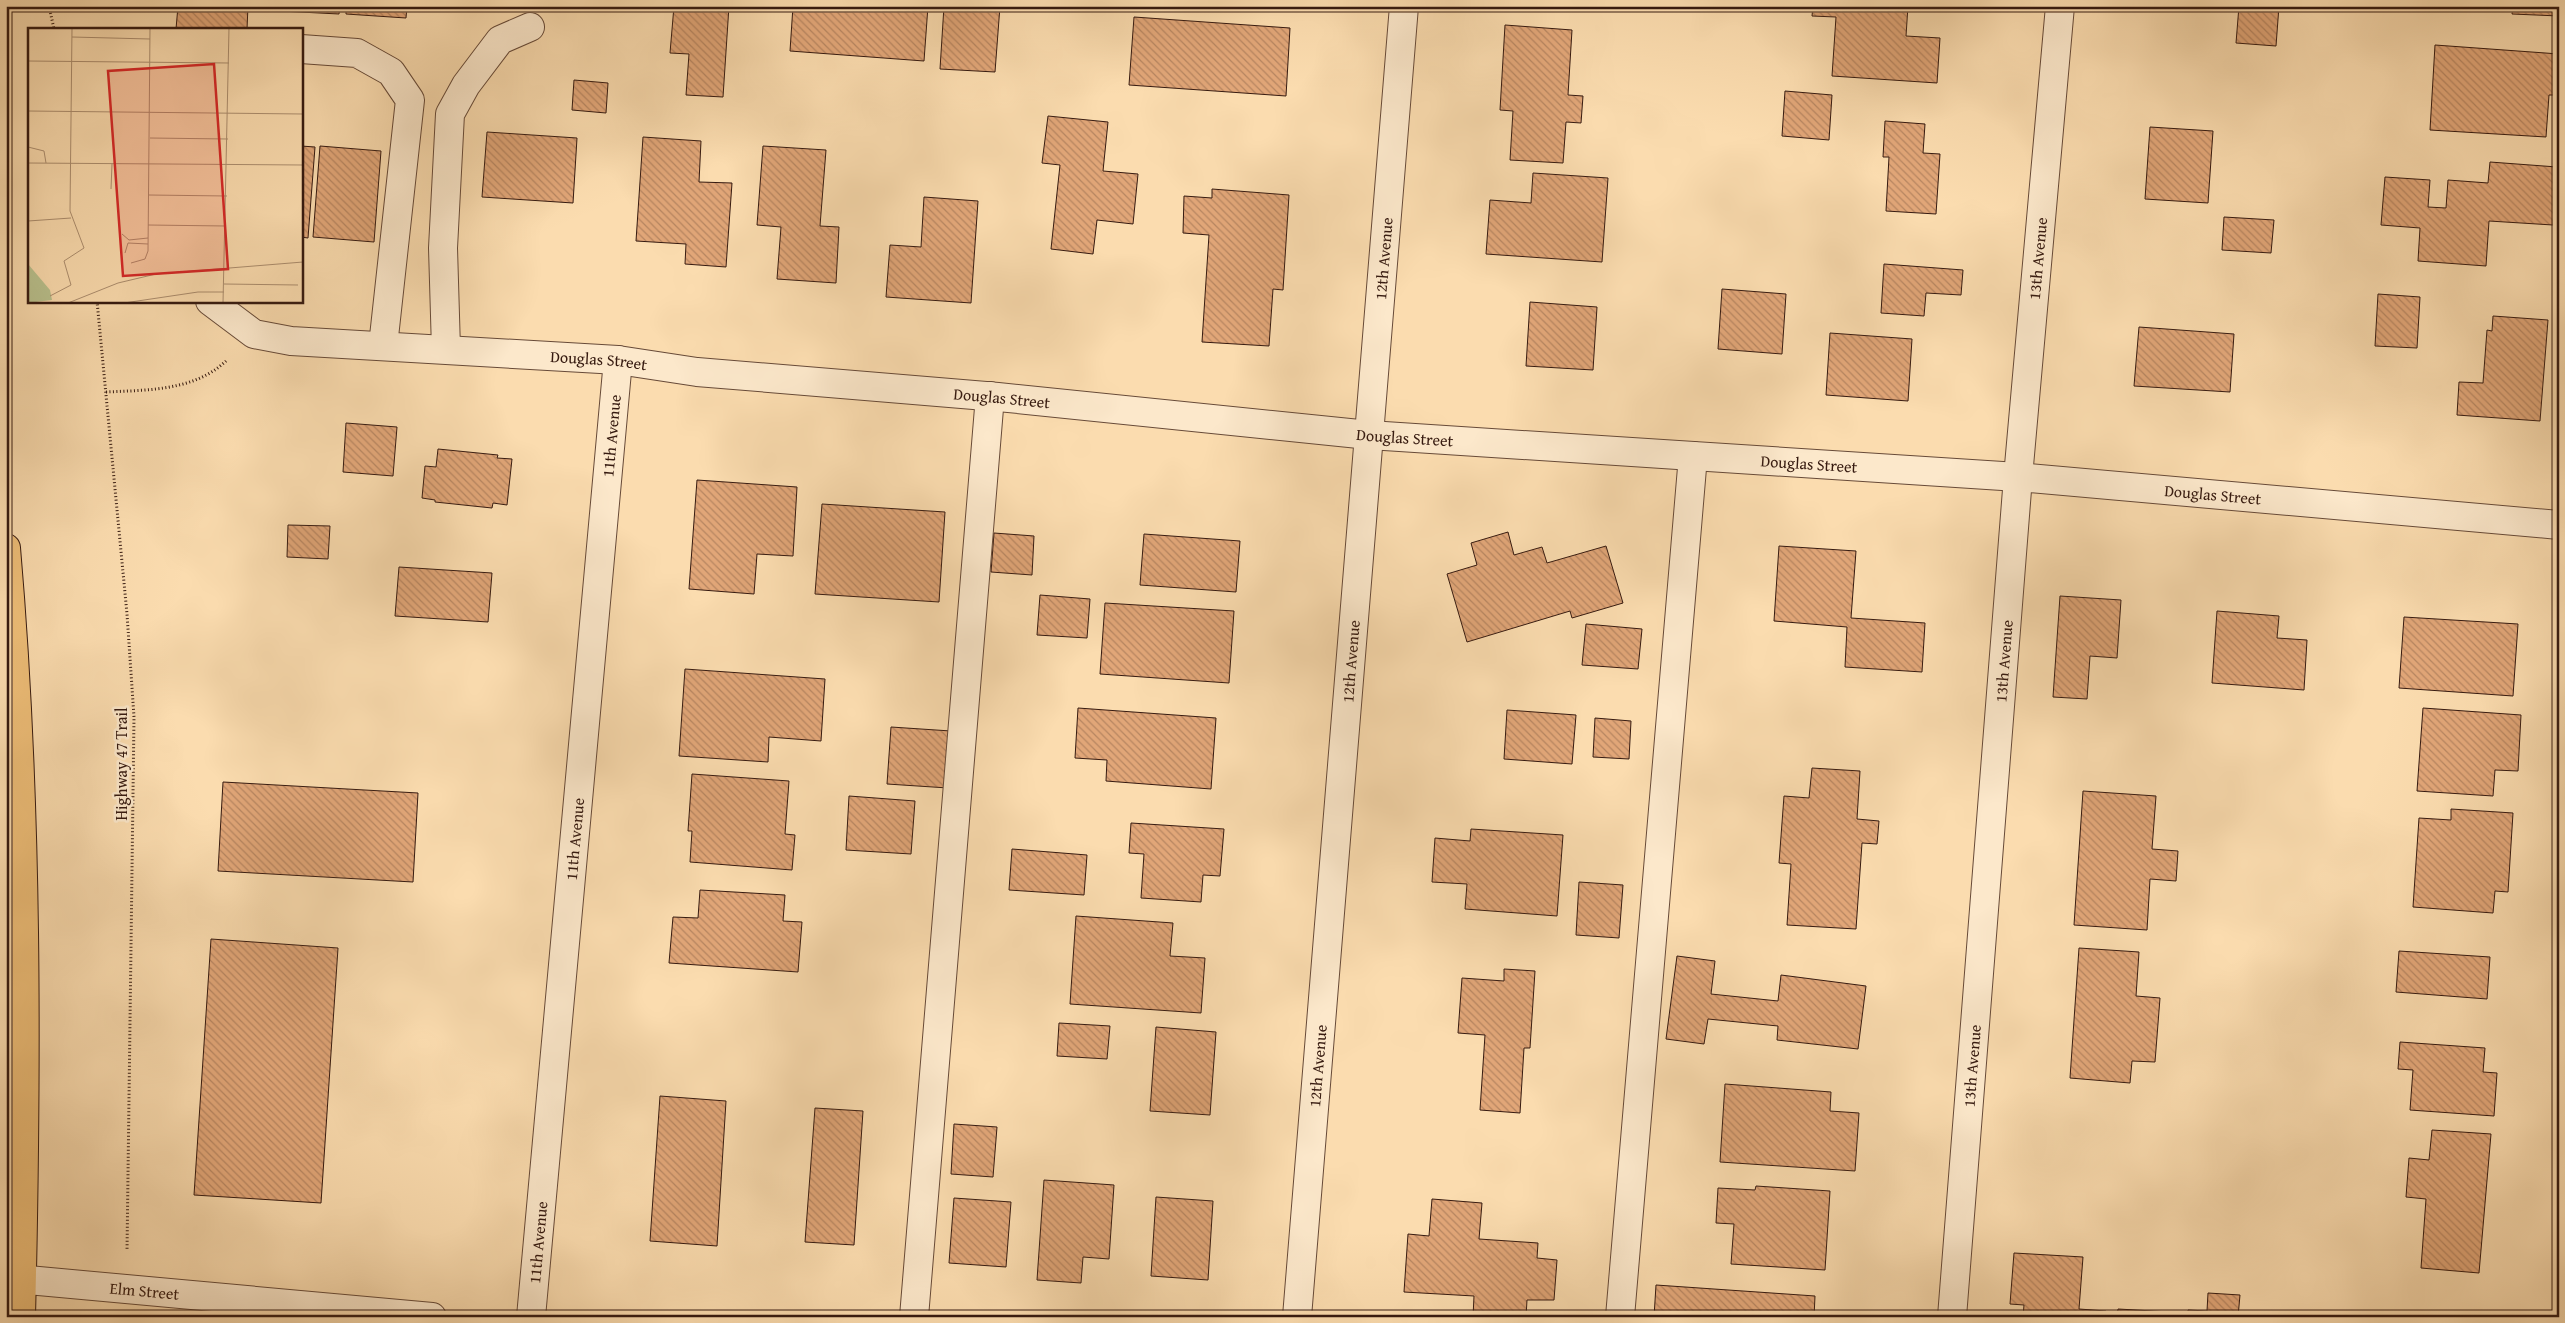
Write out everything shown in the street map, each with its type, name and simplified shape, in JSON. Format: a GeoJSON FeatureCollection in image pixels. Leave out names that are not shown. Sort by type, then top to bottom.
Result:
{"type":"FeatureCollection","features":[{"type":"Feature","properties":{"kind":"highway"},"geometry":{"type":"LineString","coordinates":[[6,548],[16,685],[23,948],[14,1279],[22,1317]]}},
{"type":"Feature","properties":{"kind":"street","name":"12th Avenue"},"geometry":{"type":"LineString","coordinates":[[1297,1317],[1404,6]]}},
{"type":"Feature","properties":{"kind":"street","name":"13th Avenue"},"geometry":{"type":"LineString","coordinates":[[1952,1317],[2018,477],[2060,6]]}},
{"type":"Feature","properties":{"kind":"street"},"geometry":{"type":"LineString","coordinates":[[446,350],[442,248],[450,114],[466,85],[500,40],[530,27]]}},
{"type":"Feature","properties":{"kind":"street"},"geometry":{"type":"LineString","coordinates":[[302,48],[357,53],[390,72],[410,100],[383,346]]}},
{"type":"Feature","properties":{"kind":"street"},"geometry":{"type":"LineString","coordinates":[[211,302],[254,334]]}},
{"type":"Feature","properties":{"kind":"street","name":"Douglas Street"},"geometry":{"type":"LineString","coordinates":[[254,334],[291,341],[618,360],[697,372],[990,396],[1369,435],[2018,477],[2559,525]]}},
{"type":"Feature","properties":{"kind":"street","name":"11th Avenue"},"geometry":{"type":"LineString","coordinates":[[531,1317],[618,360]]}},
{"type":"Feature","properties":{"kind":"street"},"geometry":{"type":"LineString","coordinates":[[914,1317],[990,396]]}},
{"type":"Feature","properties":{"kind":"street"},"geometry":{"type":"LineString","coordinates":[[1620,1317],[1693,456]]}},
{"type":"Feature","properties":{"kind":"street","name":"Elm Street"},"geometry":{"type":"LineString","coordinates":[[14,1279],[432,1317]]}},
{"type":"Feature","properties":{"kind":"path"},"geometry":{"type":"LineString","coordinates":[[50,6],[54,28]]}},
{"type":"Feature","properties":{"kind":"path","name":"Highway 47 Trail"},"geometry":{"type":"LineString","coordinates":[[97,302],[134,716],[132,1030],[127,1229]]}},
{"type":"Feature","properties":{"kind":"path"},"geometry":{"type":"LineString","coordinates":[[106,392],[167,389],[189,382],[214,372],[254,334]]}},
{"type":"Feature","properties":{"kind":"building"},"geometry":{"type":"Polygon","coordinates":[[[178,6],[248,6],[247,28],[176,28],[178,6]]]}},
{"type":"Feature","properties":{"kind":"building"},"geometry":{"type":"Polygon","coordinates":[[[280,6],[340,6],[339,14],[280,11],[280,6]]]}},
{"type":"Feature","properties":{"kind":"building"},"geometry":{"type":"Polygon","coordinates":[[[346,6],[407,6],[406,18],[346,14],[346,6]]]}},
{"type":"Feature","properties":{"kind":"building"},"geometry":{"type":"Polygon","coordinates":[[[674,6],[729,6],[723,97],[686,95],[689,54],[670,53],[674,6]]]}},
{"type":"Feature","properties":{"kind":"building"},"geometry":{"type":"Polygon","coordinates":[[[793,6],[928,6],[924,61],[790,51],[793,6]]]}},
{"type":"Feature","properties":{"kind":"building"},"geometry":{"type":"Polygon","coordinates":[[[944,6],[1000,6],[995,72],[940,69],[944,6]]]}},
{"type":"Feature","properties":{"kind":"building"},"geometry":{"type":"Polygon","coordinates":[[[1813,6],[1908,6],[1906,36],[1940,38],[1937,83],[1832,76],[1836,17],[1812,16],[1813,6]]]}},
{"type":"Feature","properties":{"kind":"building"},"geometry":{"type":"Polygon","coordinates":[[[2239,6],[2279,6],[2276,46],[2236,43],[2239,6]]]}},
{"type":"Feature","properties":{"kind":"building"},"geometry":{"type":"Polygon","coordinates":[[[2513,6],[2559,6],[2559,16],[2512,14],[2513,6]]]}},
{"type":"Feature","properties":{"kind":"building"},"geometry":{"type":"Polygon","coordinates":[[[1134,17],[1290,28],[1286,96],[1129,85],[1134,17]]]}},
{"type":"Feature","properties":{"kind":"building"},"geometry":{"type":"Polygon","coordinates":[[[1505,25],[1572,30],[1568,95],[1583,96],[1581,123],[1566,122],[1563,163],[1510,160],[1513,111],[1500,110],[1505,25]]]}},
{"type":"Feature","properties":{"kind":"building"},"geometry":{"type":"Polygon","coordinates":[[[2435,45],[2559,54],[2559,95],[2549,95],[2546,137],[2430,130],[2435,45]]]}},
{"type":"Feature","properties":{"kind":"building"},"geometry":{"type":"Polygon","coordinates":[[[574,80],[608,83],[606,113],[572,110],[574,80]]]}},
{"type":"Feature","properties":{"kind":"building"},"geometry":{"type":"Polygon","coordinates":[[[1785,91],[1832,95],[1829,140],[1782,136],[1785,91]]]}},
{"type":"Feature","properties":{"kind":"building"},"geometry":{"type":"Polygon","coordinates":[[[1048,116],[1108,122],[1103,171],[1138,174],[1133,224],[1097,220],[1093,254],[1051,249],[1060,165],[1042,163],[1048,116]]]}},
{"type":"Feature","properties":{"kind":"building"},"geometry":{"type":"Polygon","coordinates":[[[1885,121],[1925,124],[1923,153],[1940,154],[1936,214],[1886,211],[1889,157],[1883,157],[1885,121]]]}},
{"type":"Feature","properties":{"kind":"building"},"geometry":{"type":"Polygon","coordinates":[[[2150,127],[2213,131],[2208,203],[2145,199],[2150,127]]]}},
{"type":"Feature","properties":{"kind":"building"},"geometry":{"type":"Polygon","coordinates":[[[487,132],[577,138],[573,203],[482,197],[487,132]]]}},
{"type":"Feature","properties":{"kind":"building"},"geometry":{"type":"Polygon","coordinates":[[[643,137],[701,141],[699,182],[732,183],[726,267],[685,264],[686,244],[636,241],[643,137]]]}},
{"type":"Feature","properties":{"kind":"building"},"geometry":{"type":"Polygon","coordinates":[[[302,146],[315,147],[308,238],[302,237],[302,146]]]}},
{"type":"Feature","properties":{"kind":"building"},"geometry":{"type":"Polygon","coordinates":[[[320,146],[381,151],[374,242],[313,237],[320,146]]]}},
{"type":"Feature","properties":{"kind":"building"},"geometry":{"type":"Polygon","coordinates":[[[763,146],[826,150],[820,226],[839,227],[836,283],[777,279],[781,227],[757,225],[763,146]]]}},
{"type":"Feature","properties":{"kind":"building"},"geometry":{"type":"Polygon","coordinates":[[[2490,162],[2557,167],[2553,225],[2489,221],[2486,266],[2418,261],[2420,228],[2381,225],[2385,177],[2430,180],[2428,207],[2446,208],[2448,180],[2488,183],[2490,162]]]}},
{"type":"Feature","properties":{"kind":"building"},"geometry":{"type":"Polygon","coordinates":[[[1533,173],[1608,178],[1602,262],[1486,254],[1490,200],[1531,203],[1533,173]]]}},
{"type":"Feature","properties":{"kind":"building"},"geometry":{"type":"Polygon","coordinates":[[[1212,189],[1289,195],[1283,290],[1273,289],[1269,346],[1202,342],[1209,235],[1183,233],[1184,196],[1212,198],[1212,189]]]}},
{"type":"Feature","properties":{"kind":"building"},"geometry":{"type":"Polygon","coordinates":[[[924,197],[978,201],[971,303],[886,297],[890,245],[921,247],[924,197]]]}},
{"type":"Feature","properties":{"kind":"building"},"geometry":{"type":"Polygon","coordinates":[[[2224,217],[2274,220],[2271,253],[2222,250],[2224,217]]]}},
{"type":"Feature","properties":{"kind":"building"},"geometry":{"type":"Polygon","coordinates":[[[1884,264],[1963,270],[1961,295],[1926,293],[1924,316],[1881,313],[1884,264]]]}},
{"type":"Feature","properties":{"kind":"building"},"geometry":{"type":"Polygon","coordinates":[[[1722,289],[1786,294],[1782,354],[1718,349],[1722,289]]]}},
{"type":"Feature","properties":{"kind":"building"},"geometry":{"type":"Polygon","coordinates":[[[2378,294],[2420,297],[2417,348],[2375,346],[2378,294]]]}},
{"type":"Feature","properties":{"kind":"building"},"geometry":{"type":"Polygon","coordinates":[[[1530,302],[1597,307],[1593,370],[1526,366],[1530,302]]]}},
{"type":"Feature","properties":{"kind":"building"},"geometry":{"type":"Polygon","coordinates":[[[2493,316],[2548,320],[2540,421],[2457,415],[2459,382],[2483,383],[2487,330],[2492,331],[2493,316]]]}},
{"type":"Feature","properties":{"kind":"building"},"geometry":{"type":"Polygon","coordinates":[[[2139,327],[2234,334],[2230,392],[2134,386],[2139,327]]]}},
{"type":"Feature","properties":{"kind":"building"},"geometry":{"type":"Polygon","coordinates":[[[1830,333],[1912,339],[1908,401],[1826,395],[1830,333]]]}},
{"type":"Feature","properties":{"kind":"building"},"geometry":{"type":"Polygon","coordinates":[[[346,423],[397,427],[393,476],[343,472],[346,423]]]}},
{"type":"Feature","properties":{"kind":"building"},"geometry":{"type":"Polygon","coordinates":[[[438,449],[498,455],[497,458],[512,459],[507,505],[493,503],[492,508],[435,502],[435,500],[422,498],[425,466],[436,467],[438,449]]]}},
{"type":"Feature","properties":{"kind":"building"},"geometry":{"type":"Polygon","coordinates":[[[697,480],[797,487],[793,556],[757,554],[754,594],[689,589],[697,480]]]}},
{"type":"Feature","properties":{"kind":"building"},"geometry":{"type":"Polygon","coordinates":[[[822,504],[945,512],[939,602],[815,594],[822,504]]]}},
{"type":"Feature","properties":{"kind":"building"},"geometry":{"type":"Polygon","coordinates":[[[288,525],[330,526],[328,559],[287,557],[288,525]]]}},
{"type":"Feature","properties":{"kind":"building"},"geometry":{"type":"Polygon","coordinates":[[[1508,532],[1514,555],[1542,547],[1547,563],[1606,546],[1623,603],[1572,618],[1570,611],[1467,642],[1447,574],[1477,565],[1471,543],[1508,532]]]}},
{"type":"Feature","properties":{"kind":"building"},"geometry":{"type":"Polygon","coordinates":[[[994,533],[1034,536],[1032,575],[991,572],[994,533]]]}},
{"type":"Feature","properties":{"kind":"building"},"geometry":{"type":"Polygon","coordinates":[[[1144,534],[1240,541],[1236,592],[1140,585],[1144,534]]]}},
{"type":"Feature","properties":{"kind":"building"},"geometry":{"type":"Polygon","coordinates":[[[1779,546],[1856,551],[1851,618],[1925,623],[1922,672],[1845,667],[1847,627],[1774,621],[1779,546]]]}},
{"type":"Feature","properties":{"kind":"building"},"geometry":{"type":"Polygon","coordinates":[[[399,567],[492,573],[488,622],[395,616],[399,567]]]}},
{"type":"Feature","properties":{"kind":"building"},"geometry":{"type":"Polygon","coordinates":[[[1040,595],[1090,599],[1087,638],[1037,635],[1040,595]]]}},
{"type":"Feature","properties":{"kind":"building"},"geometry":{"type":"Polygon","coordinates":[[[2060,596],[2121,600],[2117,658],[2090,656],[2087,699],[2053,697],[2060,596]]]}},
{"type":"Feature","properties":{"kind":"building"},"geometry":{"type":"Polygon","coordinates":[[[1105,603],[1234,611],[1229,683],[1100,674],[1105,603]]]}},
{"type":"Feature","properties":{"kind":"building"},"geometry":{"type":"Polygon","coordinates":[[[2217,611],[2279,616],[2277,638],[2307,640],[2304,690],[2212,683],[2217,611]]]}},
{"type":"Feature","properties":{"kind":"building"},"geometry":{"type":"Polygon","coordinates":[[[2404,617],[2518,624],[2513,696],[2399,688],[2404,617]]]}},
{"type":"Feature","properties":{"kind":"building"},"geometry":{"type":"Polygon","coordinates":[[[1586,624],[1642,629],[1638,669],[1582,665],[1586,624]]]}},
{"type":"Feature","properties":{"kind":"building"},"geometry":{"type":"Polygon","coordinates":[[[685,669],[825,679],[821,741],[769,737],[768,762],[679,756],[685,669]]]}},
{"type":"Feature","properties":{"kind":"building"},"geometry":{"type":"Polygon","coordinates":[[[1078,708],[1216,718],[1211,789],[1106,781],[1107,760],[1075,758],[1078,708]]]}},
{"type":"Feature","properties":{"kind":"building"},"geometry":{"type":"Polygon","coordinates":[[[2423,708],[2521,715],[2518,771],[2495,770],[2493,796],[2417,791],[2423,708]]]}},
{"type":"Feature","properties":{"kind":"building"},"geometry":{"type":"Polygon","coordinates":[[[1507,710],[1576,715],[1572,764],[1504,759],[1507,710]]]}},
{"type":"Feature","properties":{"kind":"building"},"geometry":{"type":"Polygon","coordinates":[[[1595,718],[1631,721],[1629,759],[1593,757],[1595,718]]]}},
{"type":"Feature","properties":{"kind":"building"},"geometry":{"type":"Polygon","coordinates":[[[891,727],[951,731],[948,788],[887,784],[891,727]]]}},
{"type":"Feature","properties":{"kind":"building"},"geometry":{"type":"Polygon","coordinates":[[[1812,768],[1860,771],[1857,819],[1879,821],[1877,844],[1862,843],[1856,929],[1787,925],[1791,864],[1779,863],[1784,796],[1809,798],[1812,768]]]}},
{"type":"Feature","properties":{"kind":"building"},"geometry":{"type":"Polygon","coordinates":[[[692,774],[789,781],[785,834],[795,835],[792,870],[690,862],[692,831],[688,831],[692,774]]]}},
{"type":"Feature","properties":{"kind":"building"},"geometry":{"type":"Polygon","coordinates":[[[223,782],[418,793],[413,882],[218,871],[223,782]]]}},
{"type":"Feature","properties":{"kind":"building"},"geometry":{"type":"Polygon","coordinates":[[[2083,791],[2156,796],[2152,849],[2178,851],[2176,881],[2150,879],[2147,930],[2074,925],[2083,791]]]}},
{"type":"Feature","properties":{"kind":"building"},"geometry":{"type":"Polygon","coordinates":[[[849,796],[915,801],[911,854],[846,850],[849,796]]]}},
{"type":"Feature","properties":{"kind":"building"},"geometry":{"type":"Polygon","coordinates":[[[2451,809],[2513,813],[2508,892],[2495,891],[2493,913],[2413,907],[2419,818],[2451,820],[2451,809]]]}},
{"type":"Feature","properties":{"kind":"building"},"geometry":{"type":"Polygon","coordinates":[[[1131,823],[1224,829],[1220,876],[1203,875],[1201,902],[1141,898],[1144,854],[1129,853],[1131,823]]]}},
{"type":"Feature","properties":{"kind":"building"},"geometry":{"type":"Polygon","coordinates":[[[1471,829],[1563,835],[1557,916],[1465,909],[1467,884],[1432,882],[1435,838],[1470,841],[1471,829]]]}},
{"type":"Feature","properties":{"kind":"building"},"geometry":{"type":"Polygon","coordinates":[[[1012,849],[1087,855],[1084,895],[1009,890],[1012,849]]]}},
{"type":"Feature","properties":{"kind":"building"},"geometry":{"type":"Polygon","coordinates":[[[1579,882],[1623,885],[1619,938],[1576,935],[1579,882]]]}},
{"type":"Feature","properties":{"kind":"building"},"geometry":{"type":"Polygon","coordinates":[[[700,890],[785,895],[783,921],[802,922],[798,972],[669,963],[673,917],[698,918],[700,890]]]}},
{"type":"Feature","properties":{"kind":"building"},"geometry":{"type":"Polygon","coordinates":[[[1076,916],[1173,923],[1170,956],[1205,958],[1201,1013],[1070,1004],[1076,916]]]}},
{"type":"Feature","properties":{"kind":"building"},"geometry":{"type":"Polygon","coordinates":[[[211,939],[338,948],[321,1203],[194,1195],[211,939]]]}},
{"type":"Feature","properties":{"kind":"building"},"geometry":{"type":"Polygon","coordinates":[[[2079,948],[2139,952],[2136,996],[2160,998],[2155,1062],[2132,1061],[2130,1083],[2070,1078],[2079,948]]]}},
{"type":"Feature","properties":{"kind":"building"},"geometry":{"type":"Polygon","coordinates":[[[2399,951],[2490,957],[2487,999],[2396,992],[2399,951]]]}},
{"type":"Feature","properties":{"kind":"building"},"geometry":{"type":"Polygon","coordinates":[[[1677,956],[1715,961],[1711,994],[1778,1001],[1781,975],[1866,986],[1858,1049],[1777,1040],[1778,1026],[1708,1019],[1704,1044],[1666,1039],[1677,956]]]}},
{"type":"Feature","properties":{"kind":"building"},"geometry":{"type":"Polygon","coordinates":[[[1504,969],[1535,971],[1530,1048],[1524,1048],[1520,1113],[1480,1110],[1485,1035],[1458,1033],[1462,978],[1504,981],[1504,969]]]}},
{"type":"Feature","properties":{"kind":"building"},"geometry":{"type":"Polygon","coordinates":[[[1059,1023],[1110,1026],[1107,1059],[1057,1056],[1059,1023]]]}},
{"type":"Feature","properties":{"kind":"building"},"geometry":{"type":"Polygon","coordinates":[[[1156,1027],[1216,1032],[1210,1115],[1150,1111],[1156,1027]]]}},
{"type":"Feature","properties":{"kind":"building"},"geometry":{"type":"Polygon","coordinates":[[[2400,1042],[2485,1048],[2483,1072],[2497,1073],[2494,1116],[2410,1110],[2413,1070],[2398,1069],[2400,1042]]]}},
{"type":"Feature","properties":{"kind":"building"},"geometry":{"type":"Polygon","coordinates":[[[1725,1084],[1831,1092],[1830,1111],[1859,1113],[1855,1171],[1720,1162],[1725,1084]]]}},
{"type":"Feature","properties":{"kind":"building"},"geometry":{"type":"Polygon","coordinates":[[[660,1096],[726,1101],[717,1246],[650,1241],[660,1096]]]}},
{"type":"Feature","properties":{"kind":"building"},"geometry":{"type":"Polygon","coordinates":[[[815,1108],[863,1111],[854,1245],[805,1242],[815,1108]]]}},
{"type":"Feature","properties":{"kind":"building"},"geometry":{"type":"Polygon","coordinates":[[[954,1124],[997,1127],[993,1177],[951,1174],[954,1124]]]}},
{"type":"Feature","properties":{"kind":"building"},"geometry":{"type":"Polygon","coordinates":[[[2432,1130],[2491,1134],[2479,1273],[2421,1268],[2426,1199],[2406,1197],[2409,1158],[2429,1160],[2432,1130]]]}},
{"type":"Feature","properties":{"kind":"building"},"geometry":{"type":"Polygon","coordinates":[[[1044,1180],[1114,1185],[1109,1259],[1083,1257],[1081,1283],[1037,1280],[1044,1180]]]}},
{"type":"Feature","properties":{"kind":"building"},"geometry":{"type":"Polygon","coordinates":[[[1756,1186],[1830,1191],[1825,1270],[1731,1264],[1734,1224],[1716,1223],[1718,1188],[1755,1190],[1756,1186]]]}},
{"type":"Feature","properties":{"kind":"building"},"geometry":{"type":"Polygon","coordinates":[[[1156,1197],[1213,1201],[1208,1280],[1151,1276],[1156,1197]]]}},
{"type":"Feature","properties":{"kind":"building"},"geometry":{"type":"Polygon","coordinates":[[[954,1198],[1011,1202],[1006,1267],[949,1263],[954,1198]]]}},
{"type":"Feature","properties":{"kind":"building"},"geometry":{"type":"Polygon","coordinates":[[[1432,1199],[1482,1203],[1479,1239],[1538,1243],[1537,1258],[1557,1260],[1554,1300],[1527,1300],[1526,1317],[1473,1317],[1474,1296],[1404,1292],[1408,1234],[1429,1236],[1432,1199]]]}},
{"type":"Feature","properties":{"kind":"building"},"geometry":{"type":"Polygon","coordinates":[[[2014,1253],[2083,1257],[2079,1309],[2106,1311],[2106,1317],[2023,1317],[2024,1305],[2010,1304],[2014,1253]]]}},
{"type":"Feature","properties":{"kind":"building"},"geometry":{"type":"Polygon","coordinates":[[[1656,1285],[1815,1296],[1814,1317],[1654,1317],[1656,1285]]]}},
{"type":"Feature","properties":{"kind":"building"},"geometry":{"type":"Polygon","coordinates":[[[2208,1293],[2240,1295],[2238,1317],[2117,1317],[2118,1309],[2188,1313],[2188,1310],[2207,1311],[2208,1293]]]}}]}
